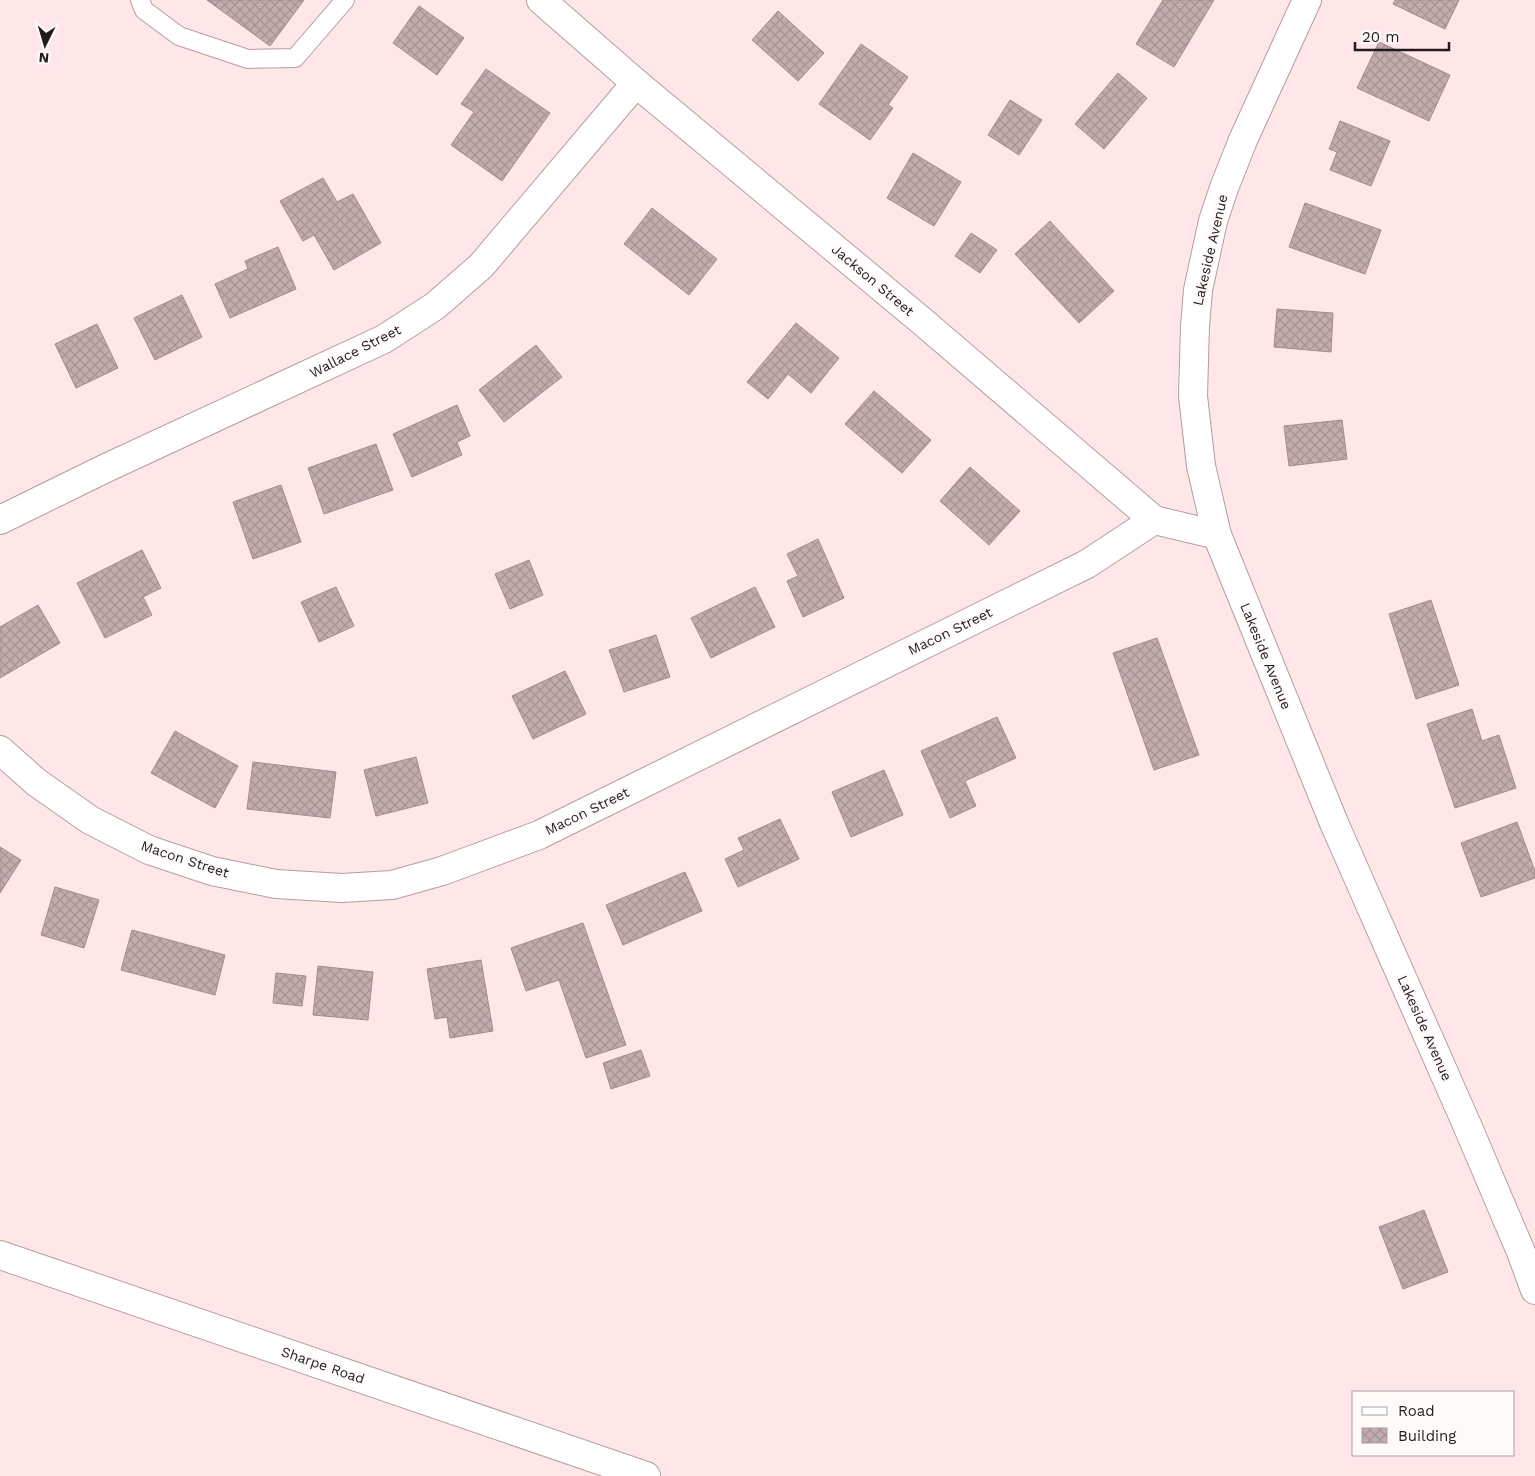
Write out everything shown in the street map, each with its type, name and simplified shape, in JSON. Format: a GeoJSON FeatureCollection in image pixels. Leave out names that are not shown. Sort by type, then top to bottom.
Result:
{"type":"FeatureCollection","features":[{"type":"Feature","properties":{"kind":"street","name":"Jackson Street"},"geometry":{"type":"LineString","coordinates":[[541,0],[636,83],[923,322],[1154,520],[1217,535]]}},
{"type":"Feature","properties":{"kind":"street","name":"Lakeside Avenue"},"geometry":{"type":"LineString","coordinates":[[1308,0],[1224,188],[1214,221],[1198,290],[1194,326],[1193,396],[1201,466],[1217,535],[1334,823],[1468,1125],[1535,1290]]}},
{"type":"Feature","properties":{"kind":"street","name":"Wallace Street"},"geometry":{"type":"LineString","coordinates":[[0,520],[104,469],[384,339],[435,306],[481,266],[636,83]]}},
{"type":"Feature","properties":{"kind":"street","name":"Macon Street"},"geometry":{"type":"LineString","coordinates":[[0,750],[36,782],[90,820],[149,850],[212,871],[276,884],[342,888],[392,885],[442,870],[539,835],[1087,564],[1154,520]]}},
{"type":"Feature","properties":{"kind":"street","name":"Sharpe Road"},"geometry":{"type":"LineString","coordinates":[[0,1255],[646,1476]]}},
{"type":"Feature","properties":{"kind":"lane"},"geometry":{"type":"LineString","coordinates":[[140,0],[144,10],[179,36],[248,59],[295,58],[345,0]]}},
{"type":"Feature","properties":{"kind":"building"},"geometry":{"type":"Polygon","coordinates":[[[207,0],[304,0],[270,46],[207,0]]]}},
{"type":"Feature","properties":{"kind":"building"},"geometry":{"type":"Polygon","coordinates":[[[1163,0],[1214,0],[1174,67],[1136,44],[1163,0]]]}},
{"type":"Feature","properties":{"kind":"building"},"geometry":{"type":"Polygon","coordinates":[[[1395,0],[1459,0],[1445,29],[1393,4],[1395,0]]]}},
{"type":"Feature","properties":{"kind":"building"},"geometry":{"type":"Polygon","coordinates":[[[419,6],[464,38],[437,75],[393,43],[419,6]]]}},
{"type":"Feature","properties":{"kind":"building"},"geometry":{"type":"Polygon","coordinates":[[[778,11],[824,53],[798,81],[752,40],[778,11]]]}},
{"type":"Feature","properties":{"kind":"building"},"geometry":{"type":"Polygon","coordinates":[[[1379,42],[1450,75],[1429,121],[1357,88],[1379,42]]]}},
{"type":"Feature","properties":{"kind":"building"},"geometry":{"type":"Polygon","coordinates":[[[861,44],[908,77],[888,105],[893,108],[870,140],[819,104],[861,44]]]}},
{"type":"Feature","properties":{"kind":"building"},"geometry":{"type":"Polygon","coordinates":[[[486,69],[550,113],[502,181],[451,145],[474,112],[461,104],[486,69]]]}},
{"type":"Feature","properties":{"kind":"building"},"geometry":{"type":"Polygon","coordinates":[[[1118,73],[1147,98],[1104,149],[1075,124],[1118,73]]]}},
{"type":"Feature","properties":{"kind":"building"},"geometry":{"type":"Polygon","coordinates":[[[1010,100],[1042,120],[1019,155],[988,135],[1010,100]]]}},
{"type":"Feature","properties":{"kind":"building"},"geometry":{"type":"Polygon","coordinates":[[[1340,121],[1390,141],[1371,186],[1330,170],[1337,152],[1329,149],[1340,121]]]}},
{"type":"Feature","properties":{"kind":"building"},"geometry":{"type":"Polygon","coordinates":[[[913,153],[961,182],[934,226],[887,198],[913,153]]]}},
{"type":"Feature","properties":{"kind":"building"},"geometry":{"type":"Polygon","coordinates":[[[323,178],[337,202],[353,194],[381,243],[334,270],[314,235],[303,241],[280,201],[323,178]]]}},
{"type":"Feature","properties":{"kind":"building"},"geometry":{"type":"Polygon","coordinates":[[[1305,203],[1381,230],[1365,274],[1289,247],[1305,203]]]}},
{"type":"Feature","properties":{"kind":"building"},"geometry":{"type":"Polygon","coordinates":[[[652,208],[717,259],[689,295],[624,244],[652,208]]]}},
{"type":"Feature","properties":{"kind":"building"},"geometry":{"type":"Polygon","coordinates":[[[1050,221],[1114,291],[1079,323],[1015,254],[1050,221]]]}},
{"type":"Feature","properties":{"kind":"building"},"geometry":{"type":"Polygon","coordinates":[[[971,233],[997,250],[980,273],[955,256],[971,233]]]}},
{"type":"Feature","properties":{"kind":"building"},"geometry":{"type":"Polygon","coordinates":[[[278,247],[296,289],[230,318],[215,284],[248,269],[245,261],[278,247]]]}},
{"type":"Feature","properties":{"kind":"building"},"geometry":{"type":"Polygon","coordinates":[[[182,295],[202,337],[155,360],[134,318],[182,295]]]}},
{"type":"Feature","properties":{"kind":"building"},"geometry":{"type":"Polygon","coordinates":[[[1277,309],[1333,313],[1331,352],[1274,347],[1277,309]]]}},
{"type":"Feature","properties":{"kind":"building"},"geometry":{"type":"Polygon","coordinates":[[[796,323],[839,358],[811,393],[788,374],[768,399],[747,382],[796,323]]]}},
{"type":"Feature","properties":{"kind":"building"},"geometry":{"type":"Polygon","coordinates":[[[97,324],[118,368],[76,388],[55,344],[97,324]]]}},
{"type":"Feature","properties":{"kind":"building"},"geometry":{"type":"Polygon","coordinates":[[[536,345],[562,377],[504,422],[479,390],[536,345]]]}},
{"type":"Feature","properties":{"kind":"building"},"geometry":{"type":"Polygon","coordinates":[[[874,391],[931,440],[902,473],[845,424],[874,391]]]}},
{"type":"Feature","properties":{"kind":"building"},"geometry":{"type":"Polygon","coordinates":[[[457,405],[470,436],[457,442],[462,455],[412,477],[393,434],[457,405]]]}},
{"type":"Feature","properties":{"kind":"building"},"geometry":{"type":"Polygon","coordinates":[[[1342,420],[1347,459],[1289,466],[1284,426],[1342,420]]]}},
{"type":"Feature","properties":{"kind":"building"},"geometry":{"type":"Polygon","coordinates":[[[376,444],[393,490],[324,514],[308,468],[376,444]]]}},
{"type":"Feature","properties":{"kind":"building"},"geometry":{"type":"Polygon","coordinates":[[[970,467],[1020,511],[989,545],[940,501],[970,467]]]}},
{"type":"Feature","properties":{"kind":"building"},"geometry":{"type":"Polygon","coordinates":[[[281,485],[301,542],[253,559],[233,502],[281,485]]]}},
{"type":"Feature","properties":{"kind":"building"},"geometry":{"type":"Polygon","coordinates":[[[818,539],[844,598],[803,617],[787,581],[798,576],[787,554],[818,539]]]}},
{"type":"Feature","properties":{"kind":"building"},"geometry":{"type":"Polygon","coordinates":[[[142,550],[161,588],[143,597],[152,615],[105,638],[77,583],[142,550]]]}},
{"type":"Feature","properties":{"kind":"building"},"geometry":{"type":"Polygon","coordinates":[[[529,560],[543,595],[510,609],[495,574],[529,560]]]}},
{"type":"Feature","properties":{"kind":"building"},"geometry":{"type":"Polygon","coordinates":[[[336,587],[354,626],[319,642],[301,602],[336,587]]]}},
{"type":"Feature","properties":{"kind":"building"},"geometry":{"type":"Polygon","coordinates":[[[755,587],[775,627],[711,658],[691,618],[755,587]]]}},
{"type":"Feature","properties":{"kind":"building"},"geometry":{"type":"Polygon","coordinates":[[[1431,600],[1459,685],[1416,699],[1389,614],[1431,600]]]}},
{"type":"Feature","properties":{"kind":"building"},"geometry":{"type":"Polygon","coordinates":[[[38,605],[60,643],[0,678],[0,627],[38,605]]]}},
{"type":"Feature","properties":{"kind":"building"},"geometry":{"type":"Polygon","coordinates":[[[656,635],[670,677],[624,692],[609,650],[656,635]]]}},
{"type":"Feature","properties":{"kind":"building"},"geometry":{"type":"Polygon","coordinates":[[[1157,638],[1199,755],[1154,770],[1113,653],[1157,638]]]}},
{"type":"Feature","properties":{"kind":"building"},"geometry":{"type":"Polygon","coordinates":[[[565,671],[586,714],[533,739],[512,696],[565,671]]]}},
{"type":"Feature","properties":{"kind":"building"},"geometry":{"type":"Polygon","coordinates":[[[1472,709],[1482,741],[1499,735],[1516,788],[1455,808],[1427,724],[1472,709]]]}},
{"type":"Feature","properties":{"kind":"building"},"geometry":{"type":"Polygon","coordinates":[[[997,717],[1016,758],[965,781],[976,806],[950,818],[921,751],[997,717]]]}},
{"type":"Feature","properties":{"kind":"building"},"geometry":{"type":"Polygon","coordinates":[[[175,731],[238,766],[215,808],[151,773],[175,731]]]}},
{"type":"Feature","properties":{"kind":"building"},"geometry":{"type":"Polygon","coordinates":[[[416,757],[428,803],[376,816],[364,770],[416,757]]]}},
{"type":"Feature","properties":{"kind":"building"},"geometry":{"type":"Polygon","coordinates":[[[253,762],[336,772],[330,818],[247,809],[253,762]]]}},
{"type":"Feature","properties":{"kind":"building"},"geometry":{"type":"Polygon","coordinates":[[[884,770],[903,815],[851,837],[832,792],[884,770]]]}},
{"type":"Feature","properties":{"kind":"building"},"geometry":{"type":"Polygon","coordinates":[[[780,819],[799,859],[738,887],[725,859],[744,850],[738,838],[780,819]]]}},
{"type":"Feature","properties":{"kind":"building"},"geometry":{"type":"Polygon","coordinates":[[[1517,822],[1535,871],[1535,878],[1481,897],[1461,843],[1517,822]]]}},
{"type":"Feature","properties":{"kind":"building"},"geometry":{"type":"Polygon","coordinates":[[[0,847],[21,860],[0,893],[0,847]]]}},
{"type":"Feature","properties":{"kind":"building"},"geometry":{"type":"Polygon","coordinates":[[[685,872],[702,911],[623,945],[606,905],[685,872]]]}},
{"type":"Feature","properties":{"kind":"building"},"geometry":{"type":"Polygon","coordinates":[[[55,887],[99,900],[84,948],[41,935],[55,887]]]}},
{"type":"Feature","properties":{"kind":"building"},"geometry":{"type":"Polygon","coordinates":[[[583,923],[626,1045],[586,1058],[559,980],[526,991],[511,948],[583,923]]]}},
{"type":"Feature","properties":{"kind":"building"},"geometry":{"type":"Polygon","coordinates":[[[132,930],[225,955],[215,995],[121,970],[132,930]]]}},
{"type":"Feature","properties":{"kind":"building"},"geometry":{"type":"Polygon","coordinates":[[[481,960],[493,1031],[450,1038],[447,1017],[435,1019],[427,969],[481,960]]]}},
{"type":"Feature","properties":{"kind":"building"},"geometry":{"type":"Polygon","coordinates":[[[318,966],[373,972],[368,1020],[313,1015],[318,966]]]}},
{"type":"Feature","properties":{"kind":"building"},"geometry":{"type":"Polygon","coordinates":[[[276,973],[306,976],[302,1006],[273,1003],[276,973]]]}},
{"type":"Feature","properties":{"kind":"building"},"geometry":{"type":"Polygon","coordinates":[[[641,1050],[650,1076],[611,1089],[603,1063],[641,1050]]]}},
{"type":"Feature","properties":{"kind":"building"},"geometry":{"type":"Polygon","coordinates":[[[1424,1210],[1448,1272],[1403,1289],[1379,1227],[1424,1210]]]}}]}
